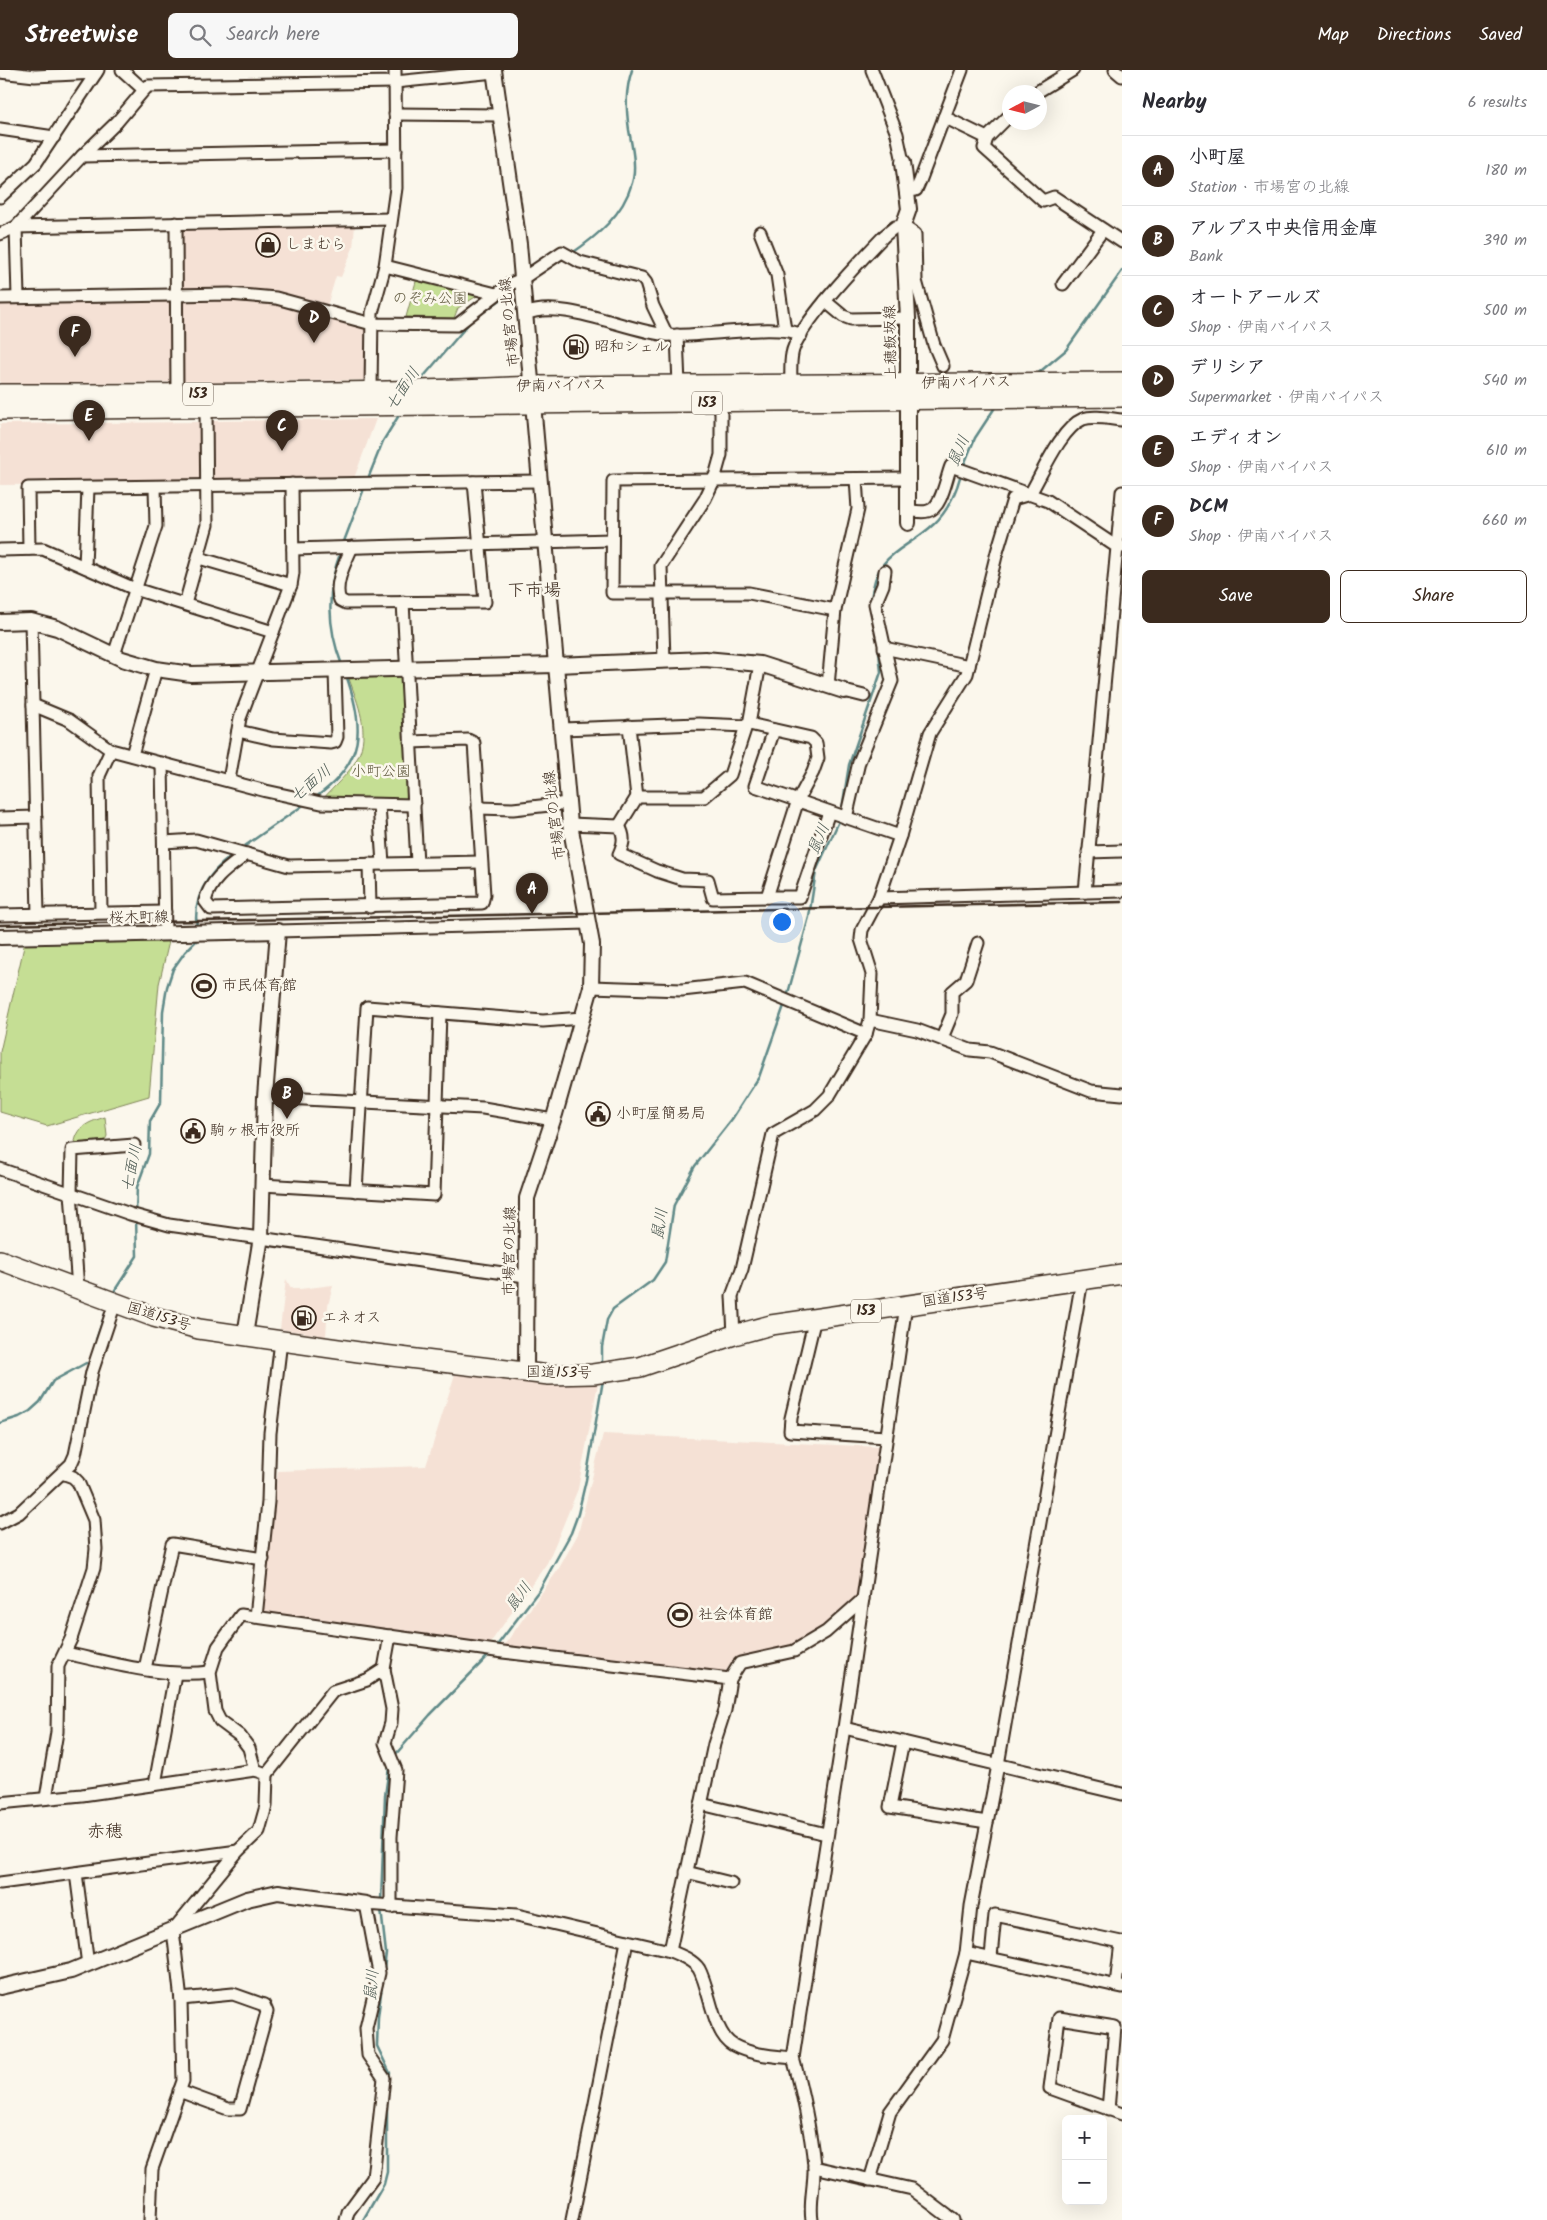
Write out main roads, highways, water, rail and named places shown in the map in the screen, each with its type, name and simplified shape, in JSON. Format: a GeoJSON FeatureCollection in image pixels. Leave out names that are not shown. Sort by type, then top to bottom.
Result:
{"type":"FeatureCollection","features":[{"type":"Feature","properties":{"kind":"highway","name":"伊南バイパス"},"geometry":{"type":"LineString","coordinates":[[1054,390],[1122,382]]}},
{"type":"Feature","properties":{"kind":"highway","name":"伊南バイパス"},"geometry":{"type":"LineString","coordinates":[[0,410],[383,407],[431,398],[532,386],[791,385],[908,392]]}},
{"type":"Feature","properties":{"kind":"highway","name":"伊南バイパス"},"geometry":{"type":"LineString","coordinates":[[0,394],[177,394],[395,389],[431,398],[534,405],[721,403],[908,392],[990,390],[1054,390],[1122,397]]}},
{"type":"Feature","properties":{"kind":"highway","name":"国道153号"},"geometry":{"type":"LineString","coordinates":[[0,1260],[154,1317],[199,1329],[549,1375],[616,1372],[666,1359],[734,1335],[771,1325],[1122,1274]]}},
{"type":"Feature","properties":{"kind":"waterway","name":"七面川"},"geometry":{"type":"LineString","coordinates":[[571,254],[590,240],[616,215],[632,183],[634,164],[627,100],[632,70]]}},
{"type":"Feature","properties":{"kind":"waterway","name":"七面川"},"geometry":{"type":"LineString","coordinates":[[539,274],[564,258]]}},
{"type":"Feature","properties":{"kind":"waterway","name":"鼠川"},"geometry":{"type":"LineString","coordinates":[[1036,375],[1066,350],[1122,271]]}},
{"type":"Feature","properties":{"kind":"waterway","name":"七面川"},"geometry":{"type":"LineString","coordinates":[[475,318],[510,293]]}},
{"type":"Feature","properties":{"kind":"waterway","name":"七面川"},"geometry":{"type":"LineString","coordinates":[[419,382],[471,321]]}},
{"type":"Feature","properties":{"kind":"waterway","name":"鼠川"},"geometry":{"type":"LineString","coordinates":[[963,467],[975,438],[996,406]]}},
{"type":"Feature","properties":{"kind":"waterway","name":"七面川"},"geometry":{"type":"LineString","coordinates":[[367,481],[383,441],[401,412]]}},
{"type":"Feature","properties":{"kind":"waterway","name":"鼠川"},"geometry":{"type":"LineString","coordinates":[[871,601],[878,572],[885,562],[939,519],[951,501],[961,474]]}},
{"type":"Feature","properties":{"kind":"waterway","name":"七面川"},"geometry":{"type":"LineString","coordinates":[[343,544],[365,486]]}},
{"type":"Feature","properties":{"kind":"waterway","name":"七面川"},"geometry":{"type":"LineString","coordinates":[[341,551],[333,580],[330,608],[333,637],[342,665]]}},
{"type":"Feature","properties":{"kind":"waterway","name":"鼠川"},"geometry":{"type":"LineString","coordinates":[[842,809],[849,765],[881,672],[878,642],[872,616]]}},
{"type":"Feature","properties":{"kind":"waterway","name":"七面川"},"geometry":{"type":"LineString","coordinates":[[316,797],[344,771],[352,757],[356,743],[358,728],[356,712],[346,675]]}},
{"type":"Feature","properties":{"kind":"waterway","name":"七面川"},"geometry":{"type":"LineString","coordinates":[[242,848],[305,804]]}},
{"type":"Feature","properties":{"kind":"waterway","name":"鼠川"},"geometry":{"type":"LineString","coordinates":[[787,997],[809,917],[816,871],[840,819]]}},
{"type":"Feature","properties":{"kind":"waterway","name":"七面川"},"geometry":{"type":"LineString","coordinates":[[197,928],[197,905],[204,886],[217,869],[233,855]]}},
{"type":"Feature","properties":{"kind":"waterway","name":"七面川"},"geometry":{"type":"LineString","coordinates":[[136,1213],[137,1187],[149,1154],[150,1121],[161,1102],[163,1011],[167,987],[173,969],[185,952],[199,938]]}},
{"type":"Feature","properties":{"kind":"waterway","name":"鼠川"},"geometry":{"type":"LineString","coordinates":[[602,1365],[602,1347],[607,1320],[613,1309],[653,1280],[665,1262],[674,1205],[695,1166],[732,1119],[759,1077],[785,1003]]}},
{"type":"Feature","properties":{"kind":"waterway","name":"七面川"},"geometry":{"type":"LineString","coordinates":[[115,1290],[137,1256],[136,1218]]}},
{"type":"Feature","properties":{"kind":"waterway","name":"七面川"},"geometry":{"type":"LineString","coordinates":[[96,1340],[105,1314]]}},
{"type":"Feature","properties":{"kind":"waterway","name":"七面川"},"geometry":{"type":"LineString","coordinates":[[0,1423],[30,1411],[40,1402],[53,1381],[86,1363]]}},
{"type":"Feature","properties":{"kind":"waterway","name":"鼠川"},"geometry":{"type":"LineString","coordinates":[[495,1648],[540,1589],[571,1533],[578,1514],[586,1480],[603,1380]]}},
{"type":"Feature","properties":{"kind":"waterway","name":"鼠川"},"geometry":{"type":"LineString","coordinates":[[395,1755],[430,1715],[490,1654]]}},
{"type":"Feature","properties":{"kind":"waterway","name":"鼠川"},"geometry":{"type":"LineString","coordinates":[[381,1901],[385,1796],[389,1767]]}},
{"type":"Feature","properties":{"kind":"waterway","name":"鼠川"},"geometry":{"type":"LineString","coordinates":[[381,1909],[386,1953],[378,2017],[377,2046],[390,2073],[389,2080]]}},
{"type":"Feature","properties":{"kind":"waterway","name":"鼠川"},"geometry":{"type":"LineString","coordinates":[[363,2220],[384,2184],[387,2172],[387,2100]]}},
{"type":"Feature","properties":{"kind":"railway"},"geometry":{"type":"LineString","coordinates":[[0,925],[1122,902]]}},
{"type":"Feature","properties":{"kind":"place","name":"しまむら"},"geometry":{"type":"Point","coordinates":[268,245]}},
{"type":"Feature","properties":{"kind":"place","name":"デリシア"},"geometry":{"type":"Point","coordinates":[314,343]}},
{"type":"Feature","properties":{"kind":"place","name":"昭和シェル"},"geometry":{"type":"Point","coordinates":[576,347]}},
{"type":"Feature","properties":{"kind":"place","name":"DCM"},"geometry":{"type":"Point","coordinates":[75,357]}},
{"type":"Feature","properties":{"kind":"place","name":"エディオン"},"geometry":{"type":"Point","coordinates":[89,441]}},
{"type":"Feature","properties":{"kind":"place","name":"オートアールズ"},"geometry":{"type":"Point","coordinates":[282,451]}},
{"type":"Feature","properties":{"kind":"place","name":"小町屋"},"geometry":{"type":"Point","coordinates":[532,914]}},
{"type":"Feature","properties":{"kind":"place","name":"市民体育館"},"geometry":{"type":"Point","coordinates":[204,986]}},
{"type":"Feature","properties":{"kind":"place","name":"小町屋簡易局"},"geometry":{"type":"Point","coordinates":[598,1114]}},
{"type":"Feature","properties":{"kind":"place","name":"アルプス中央信用金庫"},"geometry":{"type":"Point","coordinates":[287,1119]}},
{"type":"Feature","properties":{"kind":"place","name":"駒ヶ根市役所"},"geometry":{"type":"Point","coordinates":[193,1131]}},
{"type":"Feature","properties":{"kind":"place","name":"エネオス"},"geometry":{"type":"Point","coordinates":[304,1318]}},
{"type":"Feature","properties":{"kind":"place","name":"社会体育館"},"geometry":{"type":"Point","coordinates":[680,1615]}},
{"type":"Feature","properties":{"kind":"district","name":"下市場"},"geometry":{"type":"Point","coordinates":[534,591]}},
{"type":"Feature","properties":{"kind":"district","name":"赤穂"},"geometry":{"type":"Point","coordinates":[105,1832]}},
{"type":"Feature","properties":{"kind":"park label","name":"のぞみ公園"},"geometry":{"type":"Point","coordinates":[430,299]}},
{"type":"Feature","properties":{"kind":"park label","name":"小町公園"},"geometry":{"type":"Point","coordinates":[381,772]}}]}
